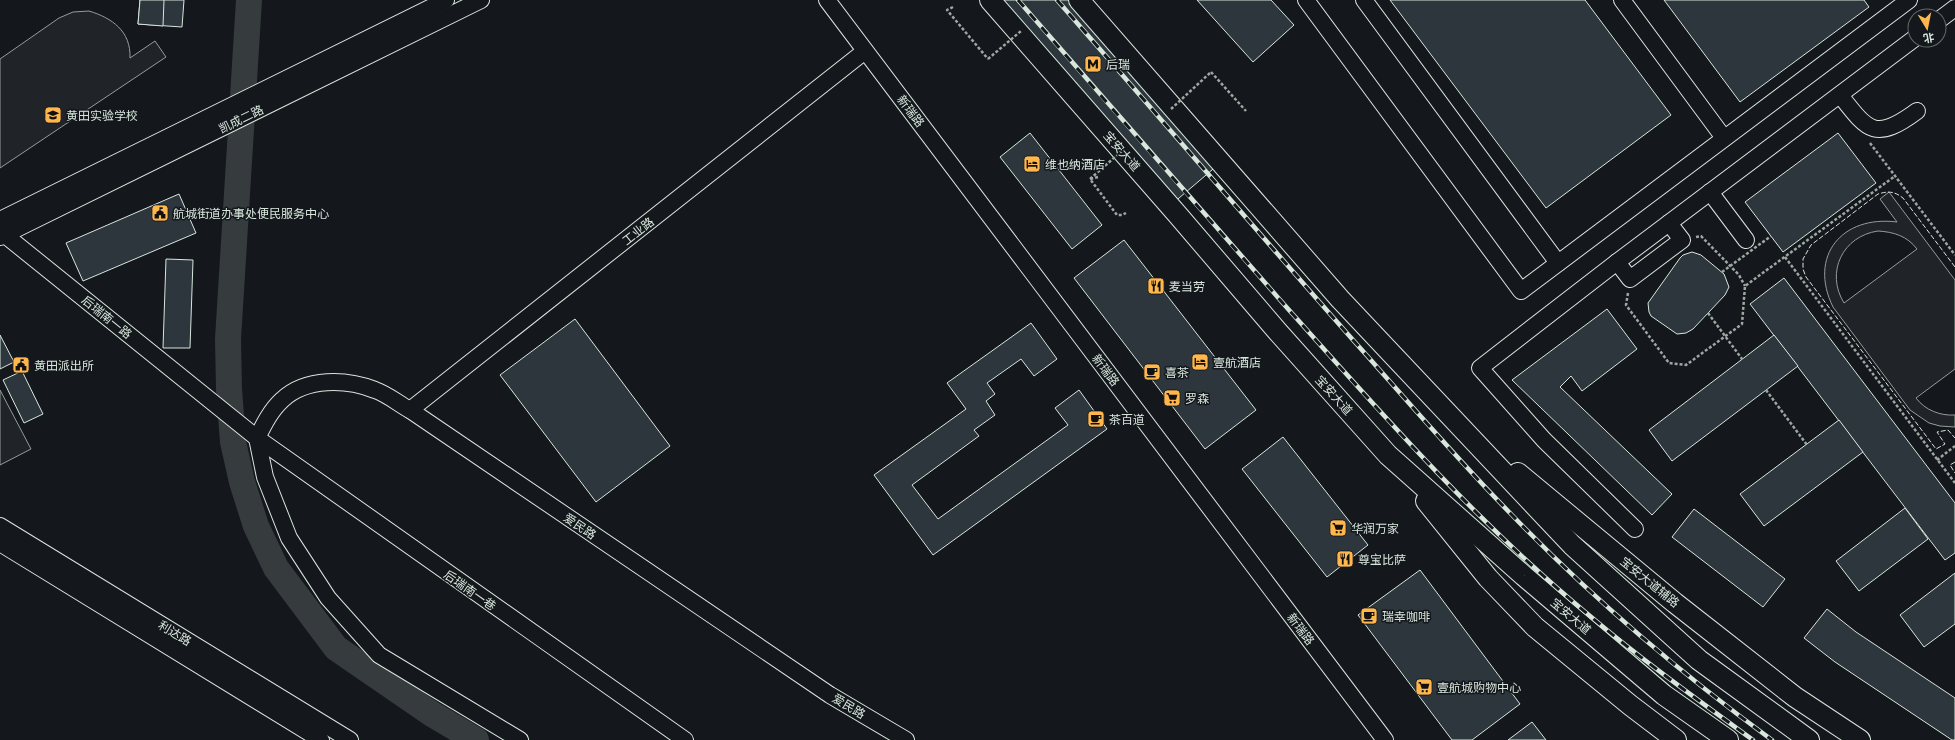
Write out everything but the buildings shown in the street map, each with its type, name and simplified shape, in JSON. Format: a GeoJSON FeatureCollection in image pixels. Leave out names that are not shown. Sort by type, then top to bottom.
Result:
{"type":"FeatureCollection","features":[{"type":"Feature","properties":{"kind":"main road","name":"宝安大道"},"geometry":{"type":"LineString","coordinates":[[990,0],[1278,332],[1388,455],[1524,576],[1664,695],[1728,740]]}},
{"type":"Feature","properties":{"kind":"main road"},"geometry":{"type":"LineString","coordinates":[[1079,0],[1340,299],[1447,415],[1572,546],[1699,660],[1809,740]]}},
{"type":"Feature","properties":{"kind":"main road","name":"宝安大道辅路"},"geometry":{"type":"LineString","coordinates":[[1447,415],[1682,608],[1795,697],[1860,740]]}},
{"type":"Feature","properties":{"kind":"main road"},"geometry":{"type":"LineString","coordinates":[[1388,455],[1488,578],[1534,627],[1630,705],[1676,740]]}},
{"type":"Feature","properties":{"kind":"street","name":"凯成二路"},"geometry":{"type":"LineString","coordinates":[[2,231],[217,113],[446,0]]}},
{"type":"Feature","properties":{"kind":"street","name":"凯成二路"},"geometry":{"type":"LineString","coordinates":[[2,231],[216,131],[481,0]]}},
{"type":"Feature","properties":{"kind":"street","name":"新瑞路"},"geometry":{"type":"LineString","coordinates":[[827,0],[1386,740]]}},
{"type":"Feature","properties":{"kind":"street"},"geometry":{"type":"LineString","coordinates":[[1306,0],[1521,291],[1908,0]]}},
{"type":"Feature","properties":{"kind":"street"},"geometry":{"type":"LineString","coordinates":[[1364,0],[1558,263]]}},
{"type":"Feature","properties":{"kind":"street"},"geometry":{"type":"LineString","coordinates":[[1622,0],[1724,138]]}},
{"type":"Feature","properties":{"kind":"street"},"geometry":{"type":"LineString","coordinates":[[1635,529],[1544,440],[1480,368],[1617,262],[1907,44]]}},
{"type":"Feature","properties":{"kind":"street","name":"工业路"},"geometry":{"type":"LineString","coordinates":[[410,410],[865,51]]}},
{"type":"Feature","properties":{"kind":"street"},"geometry":{"type":"LineString","coordinates":[[1840,95],[1861,122],[1868,127],[1882,130],[1892,128],[1917,111]]}},
{"type":"Feature","properties":{"kind":"street"},"geometry":{"type":"LineString","coordinates":[[1710,192],[1746,240]]}},
{"type":"Feature","properties":{"kind":"street"},"geometry":{"type":"LineString","coordinates":[[1617,262],[1630,279],[1682,240],[1669,223]]}},
{"type":"Feature","properties":{"kind":"street","name":"后瑞南一路"},"geometry":{"type":"LineString","coordinates":[[2,231],[257,438]]}},
{"type":"Feature","properties":{"kind":"street","name":"爱民路"},"geometry":{"type":"LineString","coordinates":[[257,438],[268,417],[283,399],[300,387],[325,383],[350,383],[377,390],[410,410],[830,695],[906,740]]}},
{"type":"Feature","properties":{"kind":"street"},"geometry":{"type":"LineString","coordinates":[[257,438],[265,477],[289,538],[328,598],[379,655],[520,740]]}},
{"type":"Feature","properties":{"kind":"street","name":"后瑞南一巷"},"geometry":{"type":"LineString","coordinates":[[257,438],[685,740]]}},
{"type":"Feature","properties":{"kind":"street","name":"利达路"},"geometry":{"type":"LineString","coordinates":[[0,526],[350,740]]}},
{"type":"Feature","properties":{"kind":"street","name":"利达路"},"geometry":{"type":"LineString","coordinates":[[0,543],[321,740]]}},
{"type":"Feature","properties":{"kind":"path"},"geometry":{"type":"LineString","coordinates":[[953,7],[947,10],[988,59],[1021,31]]}},
{"type":"Feature","properties":{"kind":"path"},"geometry":{"type":"LineString","coordinates":[[1171,109],[1212,72],[1246,111]]}},
{"type":"Feature","properties":{"kind":"path"},"geometry":{"type":"LineString","coordinates":[[1868,127],[1868,140],[1955,255]]}},
{"type":"Feature","properties":{"kind":"path"},"geometry":{"type":"LineString","coordinates":[[1090,179],[1124,150]]}},
{"type":"Feature","properties":{"kind":"path"},"geometry":{"type":"LineString","coordinates":[[1745,286],[1895,176]]}},
{"type":"Feature","properties":{"kind":"path"},"geometry":{"type":"LineString","coordinates":[[1090,179],[1098,177]]}},
{"type":"Feature","properties":{"kind":"path"},"geometry":{"type":"LineString","coordinates":[[1090,179],[1117,215],[1126,213]]}},
{"type":"Feature","properties":{"kind":"path"},"geometry":{"type":"LineString","coordinates":[[1630,279],[1626,305],[1669,363],[1686,365],[1742,324],[1745,286],[1739,275],[1701,236],[1682,240]]}},
{"type":"Feature","properties":{"kind":"path"},"geometry":{"type":"LineString","coordinates":[[1722,272],[1771,236]]}},
{"type":"Feature","properties":{"kind":"path"},"geometry":{"type":"LineString","coordinates":[[1785,257],[1955,483]]}},
{"type":"Feature","properties":{"kind":"path"},"geometry":{"type":"LineString","coordinates":[[1708,313],[1742,359]]}},
{"type":"Feature","properties":{"kind":"path"},"geometry":{"type":"LineString","coordinates":[[1766,390],[1807,445]]}},
{"type":"Feature","properties":{"kind":"path"},"geometry":{"type":"LineString","coordinates":[[1937,460],[1955,446]]}},
{"type":"Feature","properties":{"kind":"shaded area"},"geometry":{"type":"Polygon","coordinates":[[[89,11],[112,22],[124,33],[127,40],[130,58],[155,41],[166,57],[0,168],[0,59],[59,18],[73,12],[89,11]]]}},
{"type":"Feature","properties":{"kind":"shaded area"},"geometry":{"type":"Polygon","coordinates":[[[1889,192],[1955,280],[1955,369],[1916,398],[1928,409],[1938,413],[1955,415],[1955,427],[1940,426],[1929,423],[1910,410],[1833,307],[1826,288],[1825,271],[1828,256],[1835,243],[1846,232],[1860,225],[1877,222],[1897,222],[1880,199],[1889,192]],[[1878,231],[1866,234],[1855,240],[1841,257],[1837,268],[1836,279],[1844,303],[1917,249],[1904,238],[1895,234],[1878,231]]]}},
{"type":"Feature","properties":{"kind":"shaded area"},"geometry":{"type":"Polygon","coordinates":[[[0,390],[31,449],[0,465],[0,390]]]}},
{"type":"Feature","properties":{"kind":"waterway"},"geometry":{"type":"LineString","coordinates":[[249,0],[228,339],[229,389],[233,442],[242,482],[256,526],[276,568],[336,648],[432,714],[476,740]]}},
{"type":"Feature","properties":{"kind":"railway"},"geometry":{"type":"LineString","coordinates":[[1018,0],[1318,342],[1392,424],[1468,504],[1507,543],[1548,580],[1610,632],[1670,680],[1753,740]]}},
{"type":"Feature","properties":{"kind":"railway"},"geometry":{"type":"LineString","coordinates":[[1057,0],[1353,340],[1450,449],[1510,513],[1540,544],[1636,632],[1703,688],[1772,740]]}},
{"type":"Feature","properties":{"kind":"fence"},"geometry":{"type":"LineString","coordinates":[[1955,267],[1903,198],[1891,192],[1878,194],[1811,245],[1803,259],[1803,269],[1806,277],[1936,449],[1945,444],[1937,432],[1948,430],[1955,438]]}},
{"type":"Feature","properties":{"kind":"fence"},"geometry":{"type":"LineString","coordinates":[[1955,462],[1950,465],[1955,473]]}},
{"type":"Feature","properties":{"kind":"place","name":"后瑞"},"geometry":{"type":"Point","coordinates":[1093,64]}},
{"type":"Feature","properties":{"kind":"place","name":"黄田实验学校"},"geometry":{"type":"Point","coordinates":[53,115]}},
{"type":"Feature","properties":{"kind":"place","name":"维也纳酒店"},"geometry":{"type":"Point","coordinates":[1032,164]}},
{"type":"Feature","properties":{"kind":"place","name":"航城街道办事处便民服务中心"},"geometry":{"type":"Point","coordinates":[160,213]}},
{"type":"Feature","properties":{"kind":"place","name":"麦当劳"},"geometry":{"type":"Point","coordinates":[1156,286]}},
{"type":"Feature","properties":{"kind":"place","name":"壹航酒店"},"geometry":{"type":"Point","coordinates":[1200,362]}},
{"type":"Feature","properties":{"kind":"place","name":"黄田派出所"},"geometry":{"type":"Point","coordinates":[21,365]}},
{"type":"Feature","properties":{"kind":"place","name":"喜茶"},"geometry":{"type":"Point","coordinates":[1152,372]}},
{"type":"Feature","properties":{"kind":"place","name":"罗森"},"geometry":{"type":"Point","coordinates":[1172,398]}},
{"type":"Feature","properties":{"kind":"place","name":"茶百道"},"geometry":{"type":"Point","coordinates":[1096,419]}},
{"type":"Feature","properties":{"kind":"place","name":"华润万家"},"geometry":{"type":"Point","coordinates":[1338,528]}},
{"type":"Feature","properties":{"kind":"place","name":"尊宝比萨"},"geometry":{"type":"Point","coordinates":[1345,559]}},
{"type":"Feature","properties":{"kind":"place","name":"瑞幸咖啡"},"geometry":{"type":"Point","coordinates":[1369,616]}},
{"type":"Feature","properties":{"kind":"place","name":"壹航城购物中心"},"geometry":{"type":"Point","coordinates":[1424,687]}}]}
